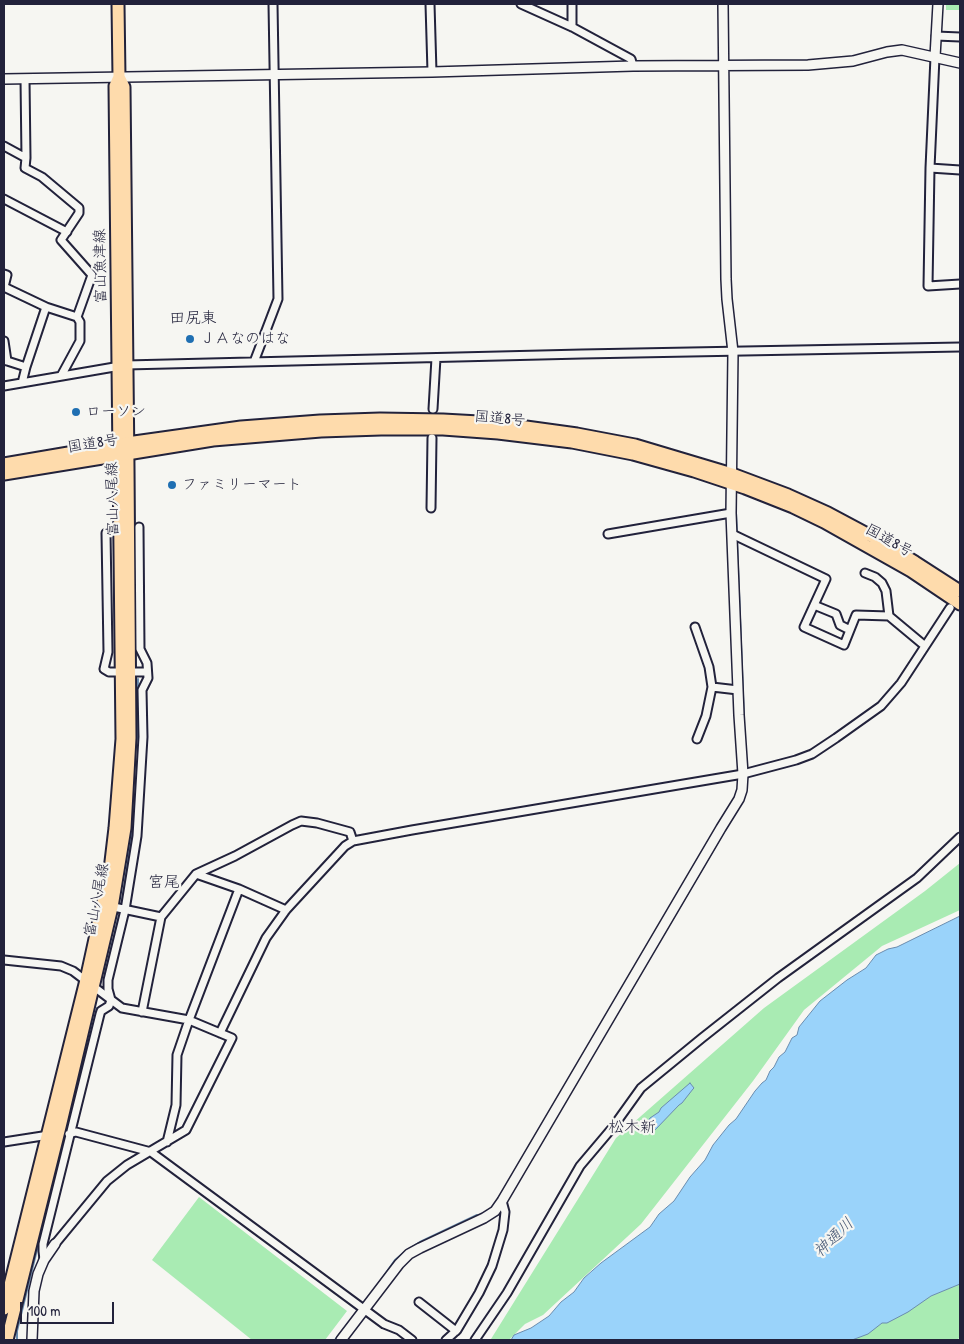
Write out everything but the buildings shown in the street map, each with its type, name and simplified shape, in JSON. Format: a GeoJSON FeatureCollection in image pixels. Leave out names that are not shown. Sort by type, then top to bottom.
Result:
{"type":"FeatureCollection","features":[{"type":"Feature","properties":{"kind":"main road","name":"富山魚津線"},"geometry":{"type":"LineString","coordinates":[[118,4],[119,77],[124,87],[123,449]]}},
{"type":"Feature","properties":{"kind":"main road","name":"国道8号"},"geometry":{"type":"LineString","coordinates":[[4,474],[241,427],[380,419],[497,423],[578,434],[635,445],[732,479],[788,495],[828,513],[907,557],[960,591]]}},
{"type":"Feature","properties":{"kind":"main road","name":"国道8号"},"geometry":{"type":"LineString","coordinates":[[4,464],[123,449]]}},
{"type":"Feature","properties":{"kind":"main road","name":"富山八尾線"},"geometry":{"type":"LineString","coordinates":[[4,1309],[52,1135],[90,984],[125,828],[130,738],[125,672],[123,449]]}},
{"type":"Feature","properties":{"kind":"main road","name":"国道8号"},"geometry":{"type":"LineString","coordinates":[[732,479],[824,522],[911,570],[955,606]]}},
{"type":"Feature","properties":{"kind":"main road","name":"富山八尾線"},"geometry":{"type":"LineString","coordinates":[[7,1340],[52,1135]]}},
{"type":"Feature","properties":{"kind":"street"},"geometry":{"type":"LineString","coordinates":[[254,362],[278,299],[272,4]]}},
{"type":"Feature","properties":{"kind":"street"},"geometry":{"type":"LineString","coordinates":[[430,4],[432,72]]}},
{"type":"Feature","properties":{"kind":"street"},"geometry":{"type":"LineString","coordinates":[[521,4],[572,27],[631,59],[633,66]]}},
{"type":"Feature","properties":{"kind":"street"},"geometry":{"type":"LineString","coordinates":[[572,4],[572,27]]}},
{"type":"Feature","properties":{"kind":"street"},"geometry":{"type":"LineString","coordinates":[[341,1340],[399,1264],[410,1254],[495,1211],[739,799],[742,790],[731,513],[733,352],[726,279],[722,4]]}},
{"type":"Feature","properties":{"kind":"street"},"geometry":{"type":"LineString","coordinates":[[938,4],[930,168],[928,286],[960,284]]}},
{"type":"Feature","properties":{"kind":"street"},"geometry":{"type":"LineString","coordinates":[[936,36],[960,37]]}},
{"type":"Feature","properties":{"kind":"street"},"geometry":{"type":"LineString","coordinates":[[4,79],[839,63],[902,50],[960,62]]}},
{"type":"Feature","properties":{"kind":"street"},"geometry":{"type":"LineString","coordinates":[[25,79],[25,168],[42,177],[79,208],[79,213],[61,240],[92,275],[77,316],[80,322],[80,341],[61,376]]}},
{"type":"Feature","properties":{"kind":"street"},"geometry":{"type":"LineString","coordinates":[[4,146],[26,158]]}},
{"type":"Feature","properties":{"kind":"street"},"geometry":{"type":"LineString","coordinates":[[930,168],[960,170]]}},
{"type":"Feature","properties":{"kind":"street"},"geometry":{"type":"LineString","coordinates":[[4,199],[67,232]]}},
{"type":"Feature","properties":{"kind":"street"},"geometry":{"type":"LineString","coordinates":[[4,274],[7,276],[4,289],[46,307],[77,316]]}},
{"type":"Feature","properties":{"kind":"street"},"geometry":{"type":"LineString","coordinates":[[22,383],[46,307]]}},
{"type":"Feature","properties":{"kind":"street"},"geometry":{"type":"LineString","coordinates":[[4,341],[5,361],[26,367]]}},
{"type":"Feature","properties":{"kind":"street"},"geometry":{"type":"LineString","coordinates":[[4,386],[122,366],[960,347]]}},
{"type":"Feature","properties":{"kind":"street"},"geometry":{"type":"LineString","coordinates":[[433,410],[436,358]]}},
{"type":"Feature","properties":{"kind":"street"},"geometry":{"type":"LineString","coordinates":[[431,508],[432,438]]}},
{"type":"Feature","properties":{"kind":"street"},"geometry":{"type":"LineString","coordinates":[[608,534],[731,513]]}},
{"type":"Feature","properties":{"kind":"street"},"geometry":{"type":"LineString","coordinates":[[44,1260],[43,1244],[100,1014],[109,1006],[111,1000],[108,980],[125,910],[137,836],[143,736],[142,690],[148,678],[147,663],[140,650],[139,527]]}},
{"type":"Feature","properties":{"kind":"street"},"geometry":{"type":"LineString","coordinates":[[106,533],[108,652],[104,669],[108,672],[147,672]]}},
{"type":"Feature","properties":{"kind":"street"},"geometry":{"type":"LineString","coordinates":[[732,534],[826,579],[804,627],[844,645],[856,615],[889,616],[925,646]]}},
{"type":"Feature","properties":{"kind":"street"},"geometry":{"type":"LineString","coordinates":[[865,572],[882,583],[886,591],[889,616]]}},
{"type":"Feature","properties":{"kind":"street"},"geometry":{"type":"LineString","coordinates":[[814,605],[836,614],[840,625],[850,630]]}},
{"type":"Feature","properties":{"kind":"street"},"geometry":{"type":"LineString","coordinates":[[220,1033],[266,938],[286,910],[335,856],[353,841],[742,774],[812,754],[881,706],[901,683],[925,646],[955,606]]}},
{"type":"Feature","properties":{"kind":"street"},"geometry":{"type":"LineString","coordinates":[[695,627],[709,667],[712,684],[706,716],[697,739]]}},
{"type":"Feature","properties":{"kind":"street"},"geometry":{"type":"LineString","coordinates":[[712,687],[738,690]]}},
{"type":"Feature","properties":{"kind":"street"},"geometry":{"type":"LineString","coordinates":[[142,1012],[161,917],[196,874],[302,821],[350,832],[353,841]]}},
{"type":"Feature","properties":{"kind":"street"},"geometry":{"type":"LineString","coordinates":[[475,1340],[507,1293],[580,1166],[613,1127],[641,1088],[778,978],[917,878],[960,837]]}},
{"type":"Feature","properties":{"kind":"street"},"geometry":{"type":"LineString","coordinates":[[196,874],[239,889],[286,910]]}},
{"type":"Feature","properties":{"kind":"street"},"geometry":{"type":"LineString","coordinates":[[167,1142],[176,1105],[178,1055],[189,1020],[239,889]]}},
{"type":"Feature","properties":{"kind":"street"},"geometry":{"type":"LineString","coordinates":[[108,906],[161,917]]}},
{"type":"Feature","properties":{"kind":"street"},"geometry":{"type":"LineString","coordinates":[[4,960],[61,966],[73,971],[122,1008],[189,1020],[232,1038],[186,1130],[127,1165],[107,1181],[44,1260],[34,1290],[32,1340]]}},
{"type":"Feature","properties":{"kind":"street"},"geometry":{"type":"LineString","coordinates":[[4,1142],[76,1132],[151,1152],[384,1324],[399,1330],[412,1340]]}},
{"type":"Feature","properties":{"kind":"street"},"geometry":{"type":"LineString","coordinates":[[446,1340],[456,1331],[479,1293],[492,1266],[503,1230],[506,1212],[502,1201]]}},
{"type":"Feature","properties":{"kind":"street"},"geometry":{"type":"LineString","coordinates":[[419,1302],[456,1331]]}},
{"type":"Feature","properties":{"kind":"green space"},"geometry":{"type":"Polygon","coordinates":[[[946,4],[960,4],[960,10],[946,10],[946,4]]]}},
{"type":"Feature","properties":{"kind":"green space"},"geometry":{"type":"Polygon","coordinates":[[[960,863],[960,910],[882,946],[804,1010],[753,1081],[641,1224],[543,1315],[525,1324],[509,1340],[491,1339],[616,1138],[764,1008],[925,891],[960,863]]]}},
{"type":"Feature","properties":{"kind":"green space"},"geometry":{"type":"Polygon","coordinates":[[[199,1197],[347,1311],[325,1340],[252,1340],[152,1260],[199,1197]]]}},
{"type":"Feature","properties":{"kind":"green space"},"geometry":{"type":"Polygon","coordinates":[[[960,1283],[960,1337],[957,1340],[854,1340],[931,1296],[960,1283]]]}},
{"type":"Feature","properties":{"kind":"water","name":"神通川"},"geometry":{"type":"Polygon","coordinates":[[[960,916],[960,1284],[931,1296],[908,1312],[887,1323],[882,1323],[868,1334],[852,1340],[511,1340],[514,1335],[531,1328],[549,1316],[561,1302],[574,1292],[584,1278],[650,1227],[659,1214],[674,1201],[690,1177],[705,1160],[713,1145],[736,1119],[755,1091],[766,1080],[792,1038],[797,1035],[799,1027],[820,1001],[866,968],[876,955],[897,947],[960,916]]]}},
{"type":"Feature","properties":{"kind":"water"},"geometry":{"type":"Polygon","coordinates":[[[690,1083],[694,1088],[682,1103],[655,1130],[645,1131],[644,1127],[650,1118],[690,1083]]]}},
{"type":"Feature","properties":{"kind":"waterway"},"geometry":{"type":"LineString","coordinates":[[736,513],[737,533]]}},
{"type":"Feature","properties":{"kind":"waterway"},"geometry":{"type":"LineString","coordinates":[[737,540],[744,720]]}},
{"type":"Feature","properties":{"kind":"waterway"},"geometry":{"type":"LineString","coordinates":[[105,973],[121,907],[133,828],[139,743],[137,732],[138,679]]}},
{"type":"Feature","properties":{"kind":"waterway"},"geometry":{"type":"LineString","coordinates":[[550,1127],[728,825]]}},
{"type":"Feature","properties":{"kind":"waterway"},"geometry":{"type":"LineString","coordinates":[[66,1131],[97,1008]]}},
{"type":"Feature","properties":{"kind":"waterway"},"geometry":{"type":"LineString","coordinates":[[17,1340],[17,1331],[64,1140]]}},
{"type":"Feature","properties":{"kind":"waterway"},"geometry":{"type":"LineString","coordinates":[[372,1293],[395,1260],[407,1250],[477,1215]]}},
{"type":"Feature","properties":{"kind":"waterway"},"geometry":{"type":"LineString","coordinates":[[335,1340],[360,1309]]}},
{"type":"Feature","properties":{"kind":"place","name":"ＪＡなのはな"},"geometry":{"type":"Point","coordinates":[190,339]}},
{"type":"Feature","properties":{"kind":"place","name":"ローソン"},"geometry":{"type":"Point","coordinates":[76,412]}},
{"type":"Feature","properties":{"kind":"place","name":"ファミリーマート"},"geometry":{"type":"Point","coordinates":[172,485]}},
{"type":"Feature","properties":{"kind":"district","name":"田尻東"},"geometry":{"type":"Point","coordinates":[193,319]}},
{"type":"Feature","properties":{"kind":"district","name":"宮尾"},"geometry":{"type":"Point","coordinates":[164,883]}},
{"type":"Feature","properties":{"kind":"district","name":"松木新"},"geometry":{"type":"Point","coordinates":[632,1128]}}]}
